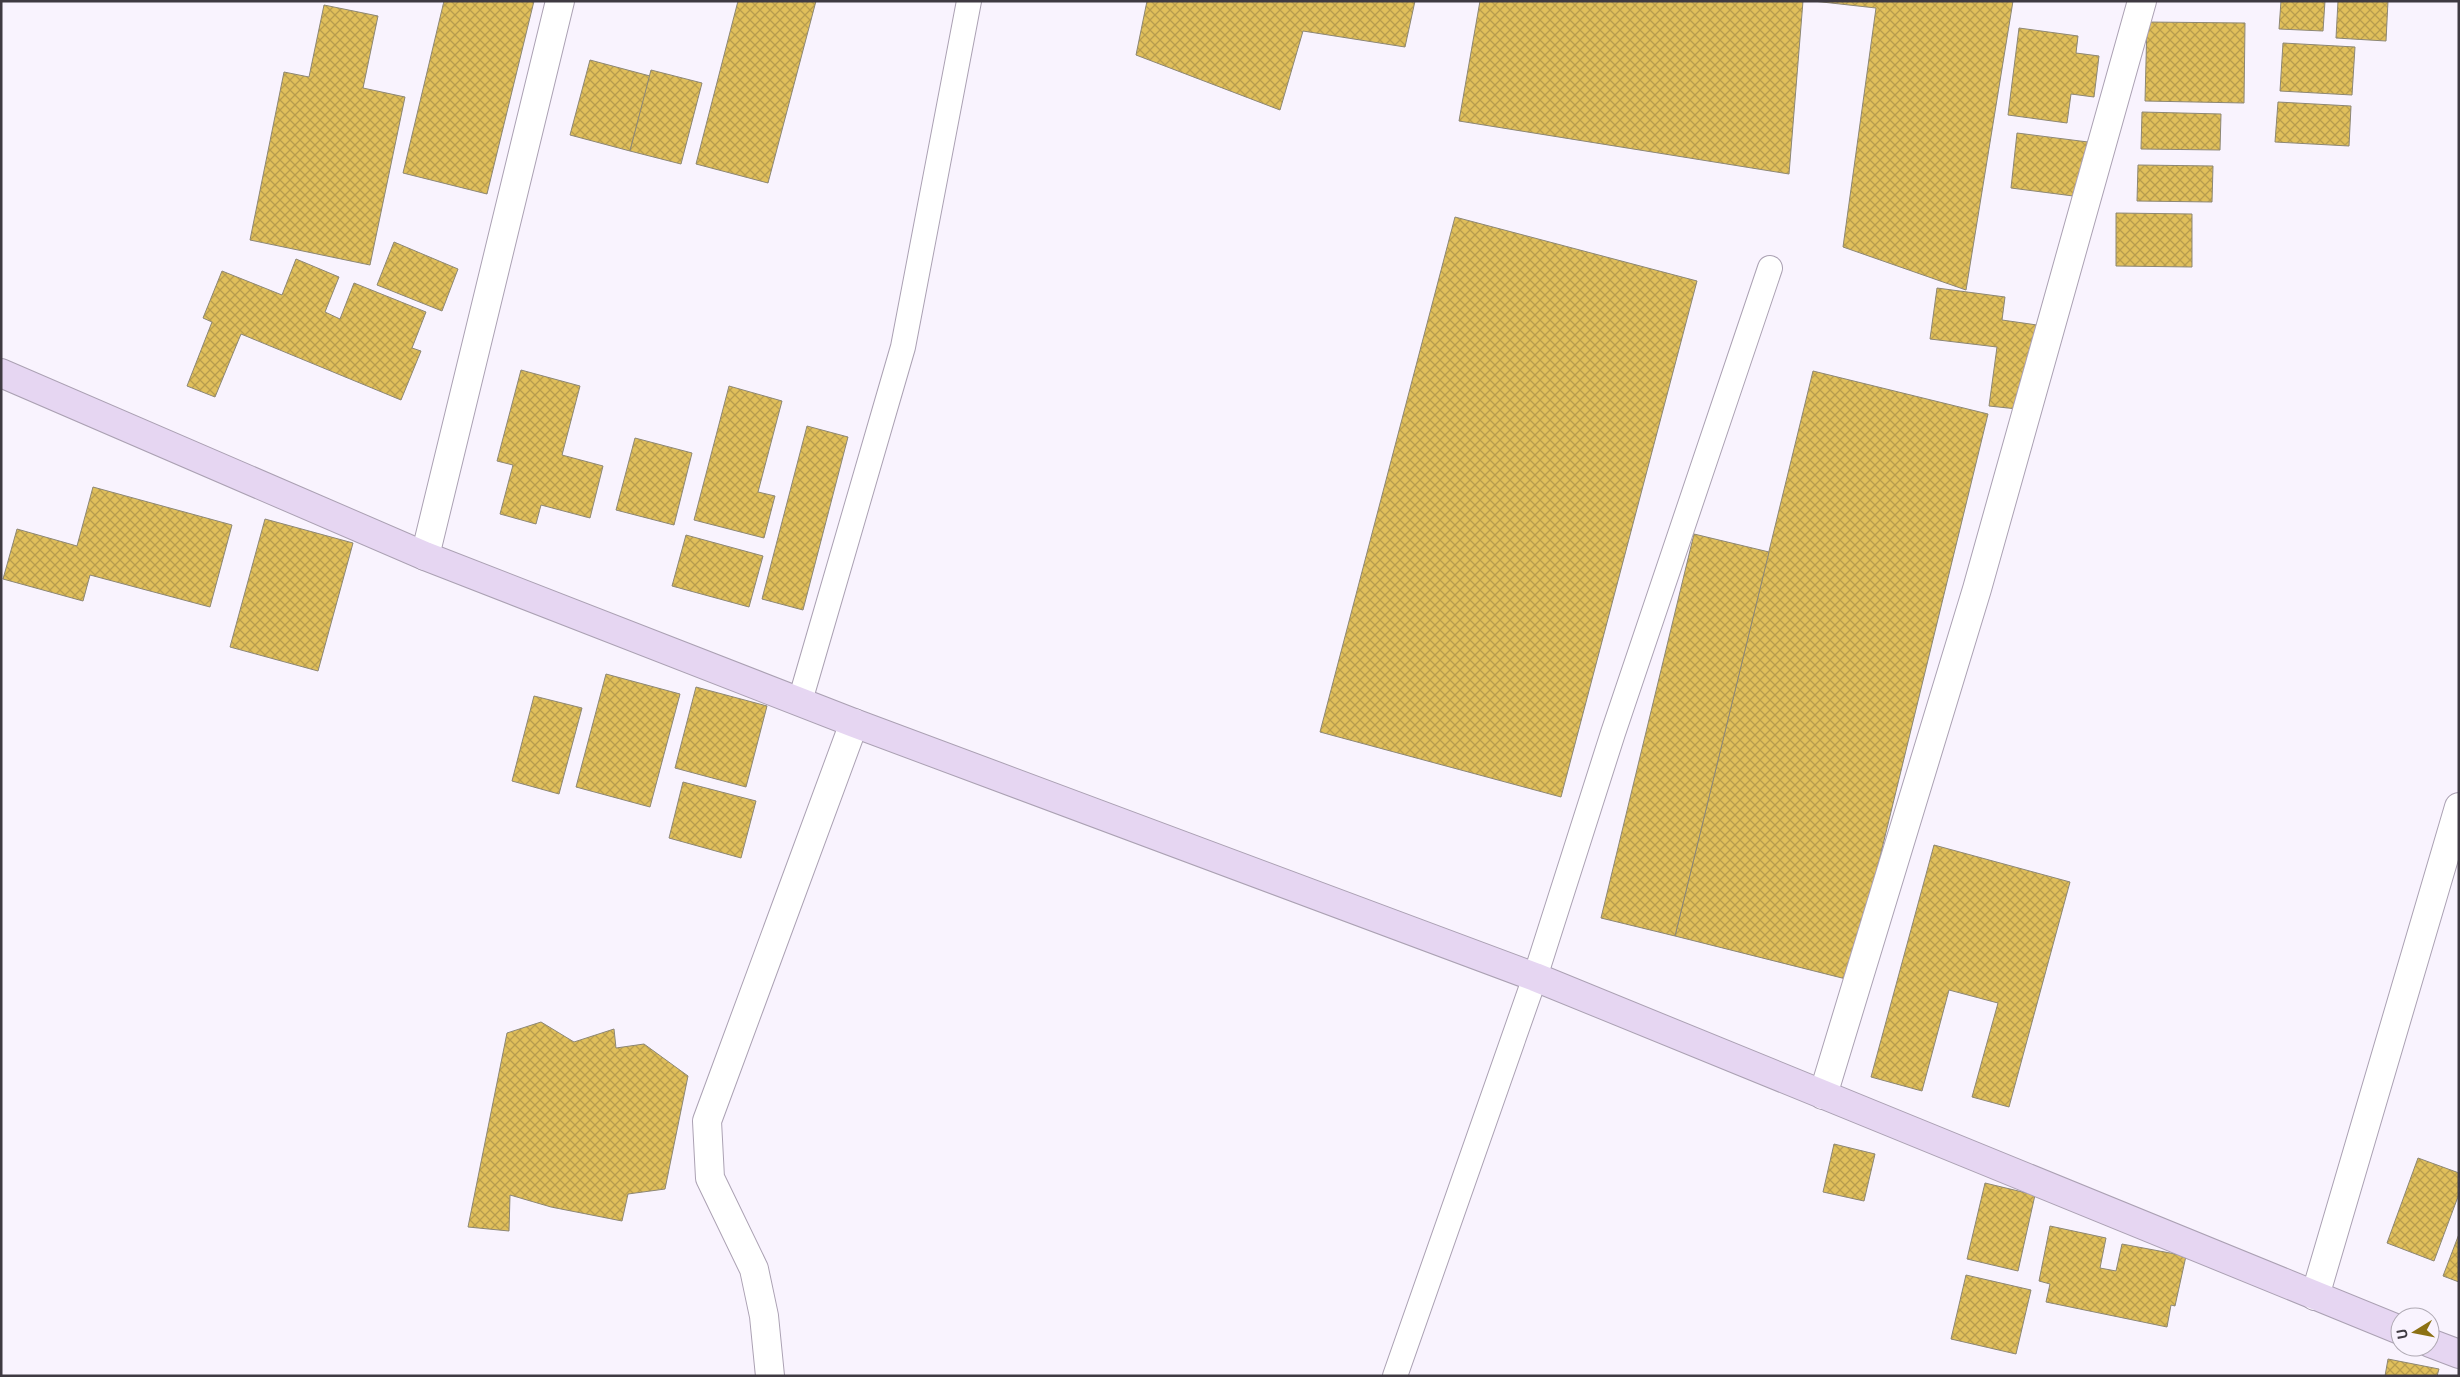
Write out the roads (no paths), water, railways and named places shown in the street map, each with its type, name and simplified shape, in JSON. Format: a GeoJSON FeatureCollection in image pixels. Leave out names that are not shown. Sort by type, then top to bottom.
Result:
{"type":"FeatureCollection","features":[{"type":"Feature","properties":{"kind":"main road"},"geometry":{"type":"LineString","coordinates":[[1,373],[425,556],[854,723],[1535,977],[2390,1326]]}},
{"type":"Feature","properties":{"kind":"main road"},"geometry":{"type":"LineString","coordinates":[[2440,1347],[2459,1354]]}},
{"type":"Feature","properties":{"kind":"street"},"geometry":{"type":"LineString","coordinates":[[425,556],[560,1]]}},
{"type":"Feature","properties":{"kind":"street"},"geometry":{"type":"LineString","coordinates":[[1823,1095],[1977,589],[2142,1]]}},
{"type":"Feature","properties":{"kind":"street"},"geometry":{"type":"LineString","coordinates":[[770,1376],[764,1316],[754,1269],[710,1178],[707,1120],[854,723]]}},
{"type":"Feature","properties":{"kind":"street"},"geometry":{"type":"LineString","coordinates":[[2315,1296],[2459,807]]}},
{"type":"Feature","properties":{"kind":"lane"},"geometry":{"type":"LineString","coordinates":[[800,701],[903,347],[969,1]]}},
{"type":"Feature","properties":{"kind":"lane"},"geometry":{"type":"LineString","coordinates":[[1395,1376],[1535,977],[1613,733],[1770,268]]}}]}
